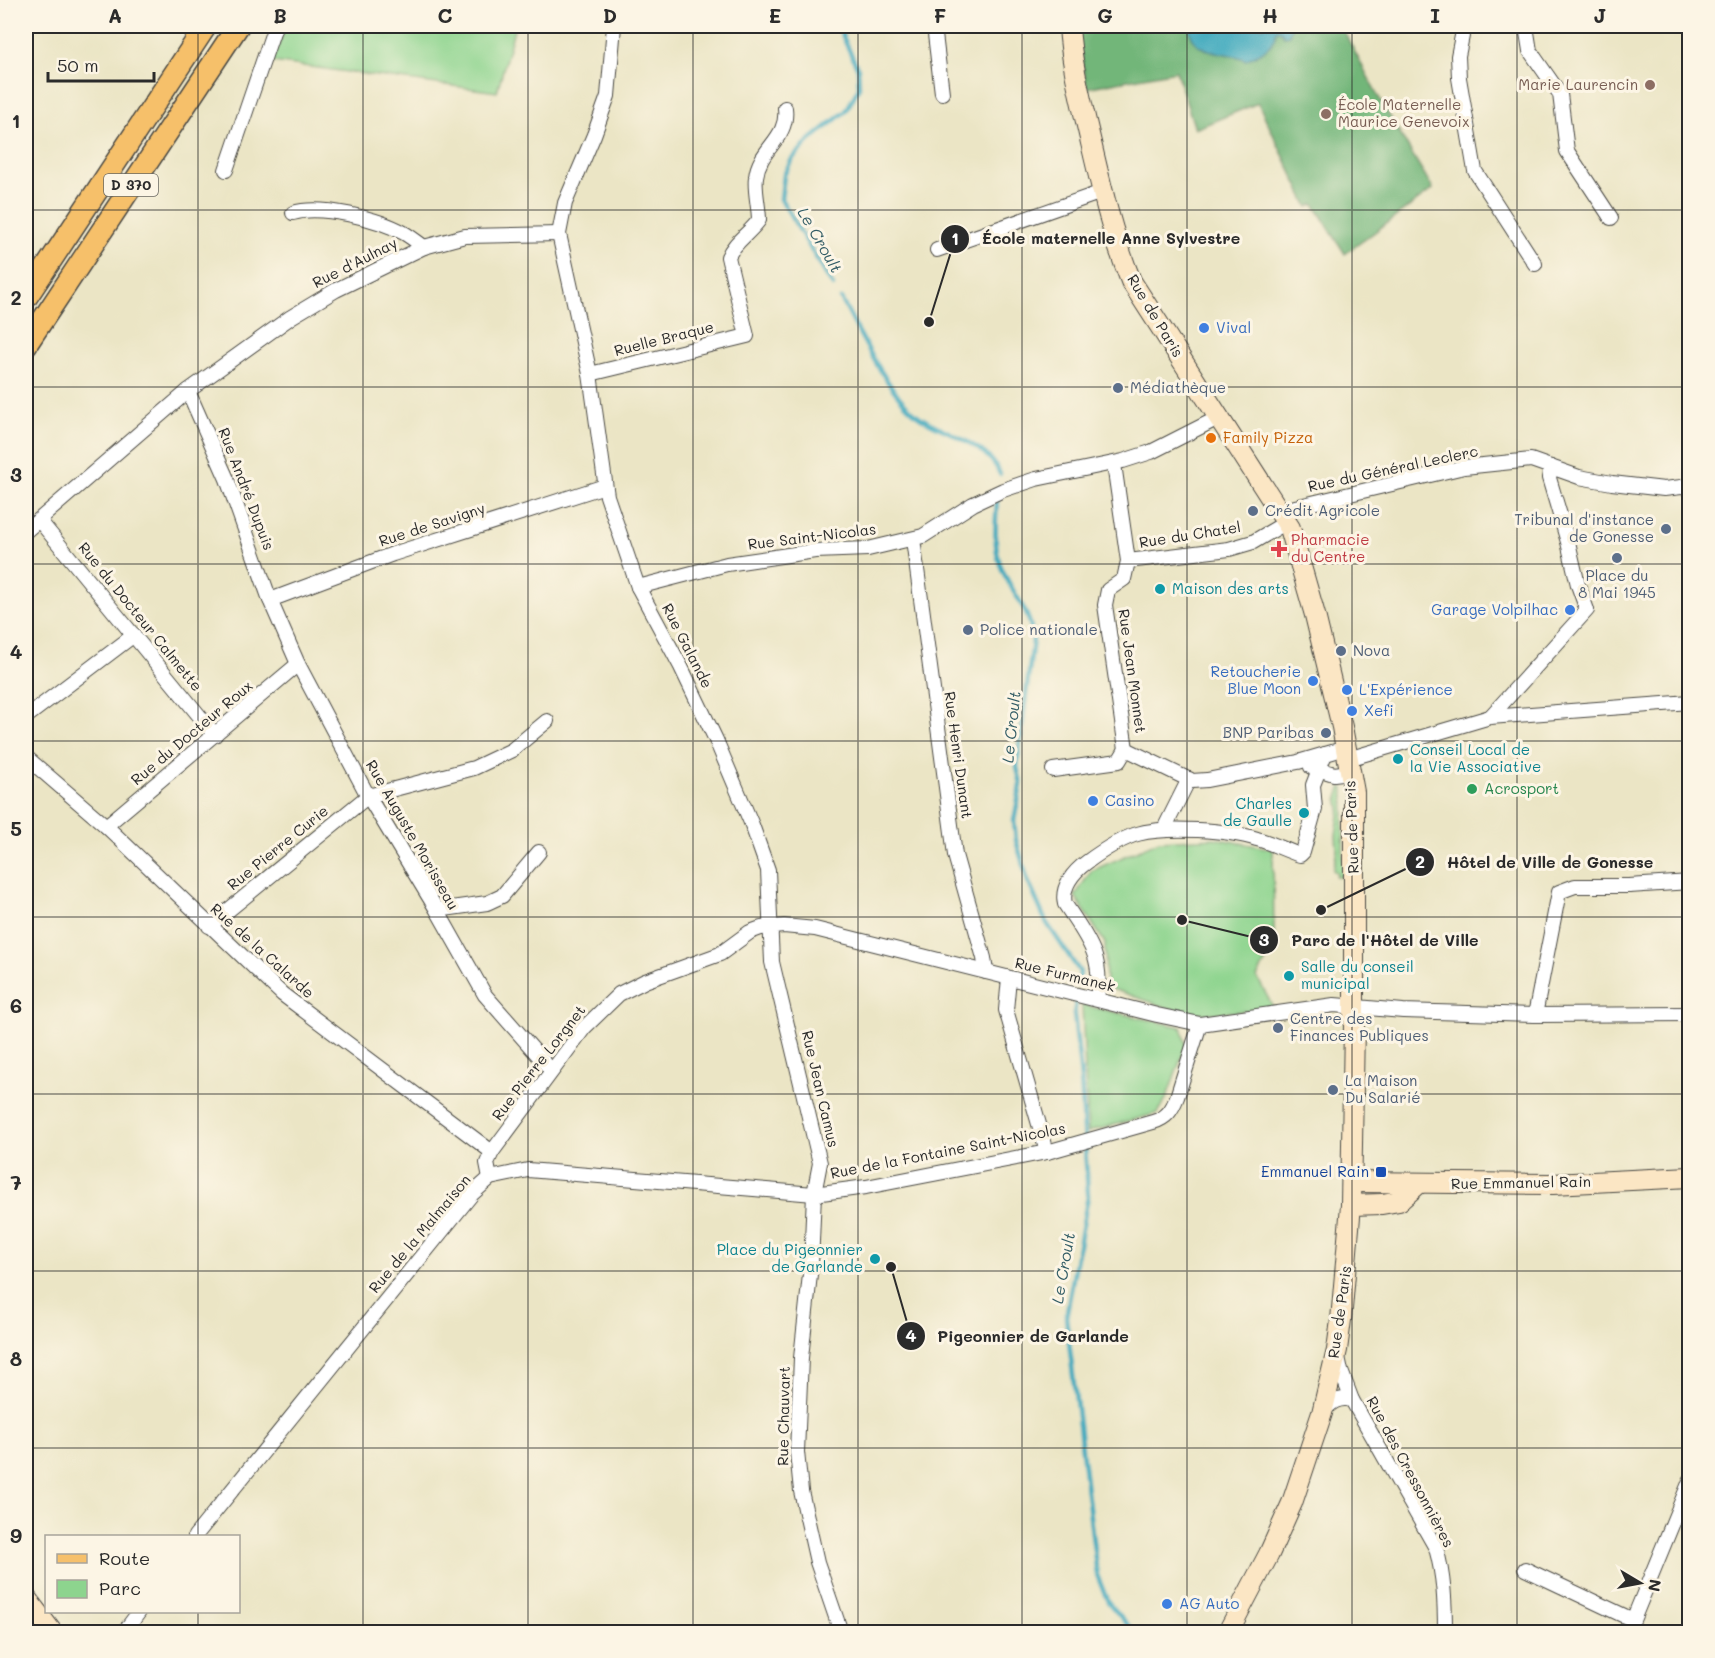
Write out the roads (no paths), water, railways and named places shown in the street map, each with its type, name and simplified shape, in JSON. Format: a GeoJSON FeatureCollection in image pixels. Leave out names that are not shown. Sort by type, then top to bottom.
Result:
{"type":"FeatureCollection","features":[{"type":"Feature","properties":{"kind":"main road","name":"D 370"},"geometry":{"type":"LineString","coordinates":[[49,310],[26,297],[206,26]]}},
{"type":"Feature","properties":{"kind":"main road","name":"D 370"},"geometry":{"type":"LineString","coordinates":[[26,345],[238,26]]}},
{"type":"Feature","properties":{"kind":"street"},"geometry":{"type":"LineString","coordinates":[[226,170],[276,26]]}},
{"type":"Feature","properties":{"kind":"street"},"geometry":{"type":"LineString","coordinates":[[559,234],[565,202],[608,96],[615,26]]}},
{"type":"Feature","properties":{"kind":"street"},"geometry":{"type":"LineString","coordinates":[[934,26],[942,93]]}},
{"type":"Feature","properties":{"kind":"street","name":"Rue de Paris"},"geometry":{"type":"LineString","coordinates":[[1069,26],[1078,87],[1102,192],[1131,281],[1290,528],[1315,615],[1354,792],[1352,1182],[1345,1286],[1337,1350],[1322,1413],[1288,1513],[1228,1632]]}},
{"type":"Feature","properties":{"kind":"street"},"geometry":{"type":"LineString","coordinates":[[1464,26],[1458,56],[1459,78],[1475,171],[1535,264]]}},
{"type":"Feature","properties":{"kind":"street"},"geometry":{"type":"LineString","coordinates":[[1526,26],[1530,51],[1560,94],[1567,151],[1611,218]]}},
{"type":"Feature","properties":{"kind":"street","name":"Ruelle Braque"},"geometry":{"type":"LineString","coordinates":[[590,374],[747,336],[728,258],[731,249],[751,231],[759,220],[755,178],[760,161],[787,121],[785,108]]}},
{"type":"Feature","properties":{"kind":"street"},"geometry":{"type":"LineString","coordinates":[[937,250],[1102,192]]}},
{"type":"Feature","properties":{"kind":"street"},"geometry":{"type":"LineString","coordinates":[[293,213],[302,210],[317,210],[373,220],[404,234],[424,247]]}},
{"type":"Feature","properties":{"kind":"street","name":"Rue d'Aulnay"},"geometry":{"type":"LineString","coordinates":[[26,531],[188,391],[296,313],[336,290],[424,247],[465,236],[559,234]]}},
{"type":"Feature","properties":{"kind":"street","name":"Rue Galande"},"geometry":{"type":"LineString","coordinates":[[559,234],[590,374],[607,496],[638,587],[681,667],[716,740],[752,825],[768,870],[772,962],[779,991]]}},
{"type":"Feature","properties":{"kind":"street","name":"Rue André Dupuis"},"geometry":{"type":"LineString","coordinates":[[188,391],[227,479],[270,600]]}},
{"type":"Feature","properties":{"kind":"street","name":"Rue Saint-Nicolas"},"geometry":{"type":"LineString","coordinates":[[638,587],[727,564],[815,551],[868,549],[923,536],[973,504],[1003,490],[1036,479],[1114,464],[1151,452],[1218,418]]}},
{"type":"Feature","properties":{"kind":"street","name":"Rue du Général Leclerc"},"geometry":{"type":"LineString","coordinates":[[1284,518],[1295,507],[1464,467],[1531,460],[1579,477],[1628,486],[1664,489],[1689,486]]}},
{"type":"Feature","properties":{"kind":"street"},"geometry":{"type":"LineString","coordinates":[[1114,464],[1128,561]]}},
{"type":"Feature","properties":{"kind":"street"},"geometry":{"type":"LineString","coordinates":[[1490,717],[1587,610],[1549,478],[1551,467]]}},
{"type":"Feature","properties":{"kind":"street","name":"Rue de Savigny"},"geometry":{"type":"LineString","coordinates":[[270,600],[393,554],[605,486]]}},
{"type":"Feature","properties":{"kind":"street","name":"Rue du Chatel"},"geometry":{"type":"LineString","coordinates":[[1128,561],[1253,542],[1280,526],[1284,518]]}},
{"type":"Feature","properties":{"kind":"street","name":"Rue du Docteur Calmette"},"geometry":{"type":"LineString","coordinates":[[39,520],[215,735]]}},
{"type":"Feature","properties":{"kind":"street","name":"Rue Henri Dunant"},"geometry":{"type":"LineString","coordinates":[[913,538],[955,855],[986,972]]}},
{"type":"Feature","properties":{"kind":"street","name":"Rue Jean Monnet"},"geometry":{"type":"LineString","coordinates":[[1126,749],[1105,605],[1108,590],[1124,579],[1128,561]]}},
{"type":"Feature","properties":{"kind":"street","name":"Rue Auguste Morisseau"},"geometry":{"type":"LineString","coordinates":[[270,600],[298,664],[368,796],[485,995],[551,1070]]}},
{"type":"Feature","properties":{"kind":"street"},"geometry":{"type":"LineString","coordinates":[[26,717],[134,635]]}},
{"type":"Feature","properties":{"kind":"street","name":"Rue du Docteur Roux"},"geometry":{"type":"LineString","coordinates":[[106,826],[298,664]]}},
{"type":"Feature","properties":{"kind":"street"},"geometry":{"type":"LineString","coordinates":[[1298,762],[1334,774],[1348,760],[1490,717],[1689,702]]}},
{"type":"Feature","properties":{"kind":"street"},"geometry":{"type":"LineString","coordinates":[[368,796],[474,768],[512,750],[547,721]]}},
{"type":"Feature","properties":{"kind":"street"},"geometry":{"type":"LineString","coordinates":[[1053,770],[1119,761],[1126,749],[1192,781],[1298,762],[1325,754],[1348,760]]}},
{"type":"Feature","properties":{"kind":"street"},"geometry":{"type":"LineString","coordinates":[[1097,999],[1099,982],[1097,961],[1089,942],[1065,904],[1064,890],[1084,864],[1137,827],[1232,833],[1268,842],[1300,855],[1304,852],[1315,809],[1316,801],[1312,789],[1325,754]]}},
{"type":"Feature","properties":{"kind":"street","name":"Rue de la Calarde"},"geometry":{"type":"LineString","coordinates":[[26,757],[106,826],[282,994],[492,1152]]}},
{"type":"Feature","properties":{"kind":"street"},"geometry":{"type":"LineString","coordinates":[[1164,829],[1189,779]]}},
{"type":"Feature","properties":{"kind":"street","name":"Rue Pierre Curie"},"geometry":{"type":"LineString","coordinates":[[209,926],[368,796]]}},
{"type":"Feature","properties":{"kind":"street"},"geometry":{"type":"LineString","coordinates":[[437,910],[487,903],[502,896],[538,852]]}},
{"type":"Feature","properties":{"kind":"street"},"geometry":{"type":"LineString","coordinates":[[1536,1015],[1559,892],[1575,886],[1629,886],[1689,882]]}},
{"type":"Feature","properties":{"kind":"street","name":"Rue Furmanek"},"geometry":{"type":"LineString","coordinates":[[771,927],[800,926],[815,929],[1200,1024],[1334,1005],[1403,1011],[1536,1015],[1689,1014]]}},
{"type":"Feature","properties":{"kind":"street","name":"Rue Pierre Lorgnet"},"geometry":{"type":"LineString","coordinates":[[492,1152],[584,1028],[619,994],[645,981],[720,954],[750,932],[771,927]]}},
{"type":"Feature","properties":{"kind":"street"},"geometry":{"type":"LineString","coordinates":[[1010,978],[1006,1010],[1047,1152]]}},
{"type":"Feature","properties":{"kind":"street","name":"Rue Jean Camus"},"geometry":{"type":"LineString","coordinates":[[779,991],[820,1163],[814,1194]]}},
{"type":"Feature","properties":{"kind":"street","name":"Rue de la Fontaine Saint-Nicolas"},"geometry":{"type":"LineString","coordinates":[[814,1194],[866,1187],[1047,1152],[1160,1120],[1172,1109],[1177,1097],[1200,1024]]}},
{"type":"Feature","properties":{"kind":"street"},"geometry":{"type":"LineString","coordinates":[[490,1178],[487,1163],[492,1152]]}},
{"type":"Feature","properties":{"kind":"street","name":"Rue de la Malmaison"},"geometry":{"type":"LineString","coordinates":[[196,1535],[472,1194],[490,1178],[528,1170],[814,1194]]}},
{"type":"Feature","properties":{"kind":"street","name":"Rue Emmanuel Rain"},"geometry":{"type":"LineString","coordinates":[[1352,1182],[1552,1184],[1689,1177]]}},
{"type":"Feature","properties":{"kind":"street"},"geometry":{"type":"LineString","coordinates":[[1351,1204],[1383,1204],[1399,1201],[1418,1184]]}},
{"type":"Feature","properties":{"kind":"street","name":"Rue Chauvart"},"geometry":{"type":"LineString","coordinates":[[814,1194],[811,1264],[801,1359],[797,1452],[801,1491],[816,1562],[841,1632]]}},
{"type":"Feature","properties":{"kind":"street","name":"Rue des Cressonnières"},"geometry":{"type":"LineString","coordinates":[[1337,1350],[1341,1371],[1352,1400],[1436,1548],[1445,1597],[1445,1632]]}},
{"type":"Feature","properties":{"kind":"street","name":"Rue des Cressonnières"},"geometry":{"type":"LineString","coordinates":[[1322,1413],[1332,1402],[1341,1398],[1352,1400]]}},
{"type":"Feature","properties":{"kind":"street"},"geometry":{"type":"LineString","coordinates":[[1525,1569],[1633,1620],[1689,1481]]}},
{"type":"Feature","properties":{"kind":"street"},"geometry":{"type":"LineString","coordinates":[[26,1598],[52,1632]]}},
{"type":"Feature","properties":{"kind":"street"},"geometry":{"type":"LineString","coordinates":[[124,1632],[138,1613]]}},
{"type":"Feature","properties":{"kind":"water"},"geometry":{"type":"Polygon","coordinates":[[[1189,26],[1292,26],[1289,35],[1284,36],[1280,30],[1276,30],[1270,45],[1246,60],[1203,48],[1191,36],[1189,26]]]}},
{"type":"Feature","properties":{"kind":"waterway","name":"Le Croult"},"geometry":{"type":"LineString","coordinates":[[833,286],[781,199],[784,175],[792,159],[811,139],[846,111],[859,87],[858,69],[838,26]]}},
{"type":"Feature","properties":{"kind":"waterway","name":"Le Croult"},"geometry":{"type":"LineString","coordinates":[[841,299],[877,364],[899,397],[923,419],[978,448],[995,464],[1000,474]]}},
{"type":"Feature","properties":{"kind":"waterway","name":"Le Croult"},"geometry":{"type":"LineString","coordinates":[[997,499],[996,548],[1000,564],[1028,619],[1033,640],[1017,767],[1021,784],[1014,821],[1016,840],[1028,881],[1046,922],[1080,972],[1079,985]]}},
{"type":"Feature","properties":{"kind":"waterway","name":"Le Croult"},"geometry":{"type":"LineString","coordinates":[[1076,1002],[1074,1014],[1081,1078],[1088,1196],[1066,1317],[1097,1575],[1108,1602],[1134,1632]]}},
{"type":"Feature","properties":{"kind":"place","name":"Marie Laurencin"},"geometry":{"type":"Point","coordinates":[1650,85]}},
{"type":"Feature","properties":{"kind":"place","name":"École Maternelle Maurice Genevoix"},"geometry":{"type":"Point","coordinates":[1326,114]}},
{"type":"Feature","properties":{"kind":"place","name":"École maternelle Anne Sylvestre"},"geometry":{"type":"Point","coordinates":[929,322]}},
{"type":"Feature","properties":{"kind":"place","name":"Vival"},"geometry":{"type":"Point","coordinates":[1204,328]}},
{"type":"Feature","properties":{"kind":"place","name":"Médiathèque"},"geometry":{"type":"Point","coordinates":[1118,388]}},
{"type":"Feature","properties":{"kind":"place","name":"Family Pizza"},"geometry":{"type":"Point","coordinates":[1211,438]}},
{"type":"Feature","properties":{"kind":"place","name":"Crédit Agricole"},"geometry":{"type":"Point","coordinates":[1253,511]}},
{"type":"Feature","properties":{"kind":"place","name":"Tribunal d'instance de Gonesse"},"geometry":{"type":"Point","coordinates":[1666,529]}},
{"type":"Feature","properties":{"kind":"place","name":"Pharmacie du Centre"},"geometry":{"type":"Point","coordinates":[1279,549]}},
{"type":"Feature","properties":{"kind":"place","name":"Place du 8 Mai 1945"},"geometry":{"type":"Point","coordinates":[1617,558]}},
{"type":"Feature","properties":{"kind":"place","name":"Maison des arts"},"geometry":{"type":"Point","coordinates":[1160,589]}},
{"type":"Feature","properties":{"kind":"place","name":"Garage Volpilhac"},"geometry":{"type":"Point","coordinates":[1570,610]}},
{"type":"Feature","properties":{"kind":"place","name":"Police nationale"},"geometry":{"type":"Point","coordinates":[968,630]}},
{"type":"Feature","properties":{"kind":"place","name":"Nova"},"geometry":{"type":"Point","coordinates":[1341,651]}},
{"type":"Feature","properties":{"kind":"place","name":"Retoucherie Blue Moon"},"geometry":{"type":"Point","coordinates":[1313,681]}},
{"type":"Feature","properties":{"kind":"place","name":"L'Expérience"},"geometry":{"type":"Point","coordinates":[1347,690]}},
{"type":"Feature","properties":{"kind":"place","name":"Xefi"},"geometry":{"type":"Point","coordinates":[1352,711]}},
{"type":"Feature","properties":{"kind":"place","name":"BNP Paribas"},"geometry":{"type":"Point","coordinates":[1326,733]}},
{"type":"Feature","properties":{"kind":"place","name":"Conseil Local de la Vie Associative"},"geometry":{"type":"Point","coordinates":[1398,759]}},
{"type":"Feature","properties":{"kind":"place","name":"Acrosport"},"geometry":{"type":"Point","coordinates":[1472,789]}},
{"type":"Feature","properties":{"kind":"place","name":"Casino"},"geometry":{"type":"Point","coordinates":[1093,801]}},
{"type":"Feature","properties":{"kind":"place","name":"Charles de Gaulle"},"geometry":{"type":"Point","coordinates":[1304,813]}},
{"type":"Feature","properties":{"kind":"place","name":"Hôtel de Ville de Gonesse"},"geometry":{"type":"Point","coordinates":[1321,910]}},
{"type":"Feature","properties":{"kind":"place","name":"Parc de l'Hôtel de Ville"},"geometry":{"type":"Point","coordinates":[1182,920]}},
{"type":"Feature","properties":{"kind":"place","name":"Salle du conseil municipal"},"geometry":{"type":"Point","coordinates":[1289,976]}},
{"type":"Feature","properties":{"kind":"place","name":"Centre des Finances Publiques"},"geometry":{"type":"Point","coordinates":[1278,1028]}},
{"type":"Feature","properties":{"kind":"place","name":"La Maison Du Salarié"},"geometry":{"type":"Point","coordinates":[1333,1090]}},
{"type":"Feature","properties":{"kind":"place","name":"Emmanuel Rain"},"geometry":{"type":"Point","coordinates":[1381,1172]}},
{"type":"Feature","properties":{"kind":"place","name":"Place du Pigeonnier de Garlande"},"geometry":{"type":"Point","coordinates":[875,1259]}},
{"type":"Feature","properties":{"kind":"place","name":"Pigeonnier de Garlande"},"geometry":{"type":"Point","coordinates":[891,1267]}},
{"type":"Feature","properties":{"kind":"place","name":"AG Auto"},"geometry":{"type":"Point","coordinates":[1167,1604]}}]}
